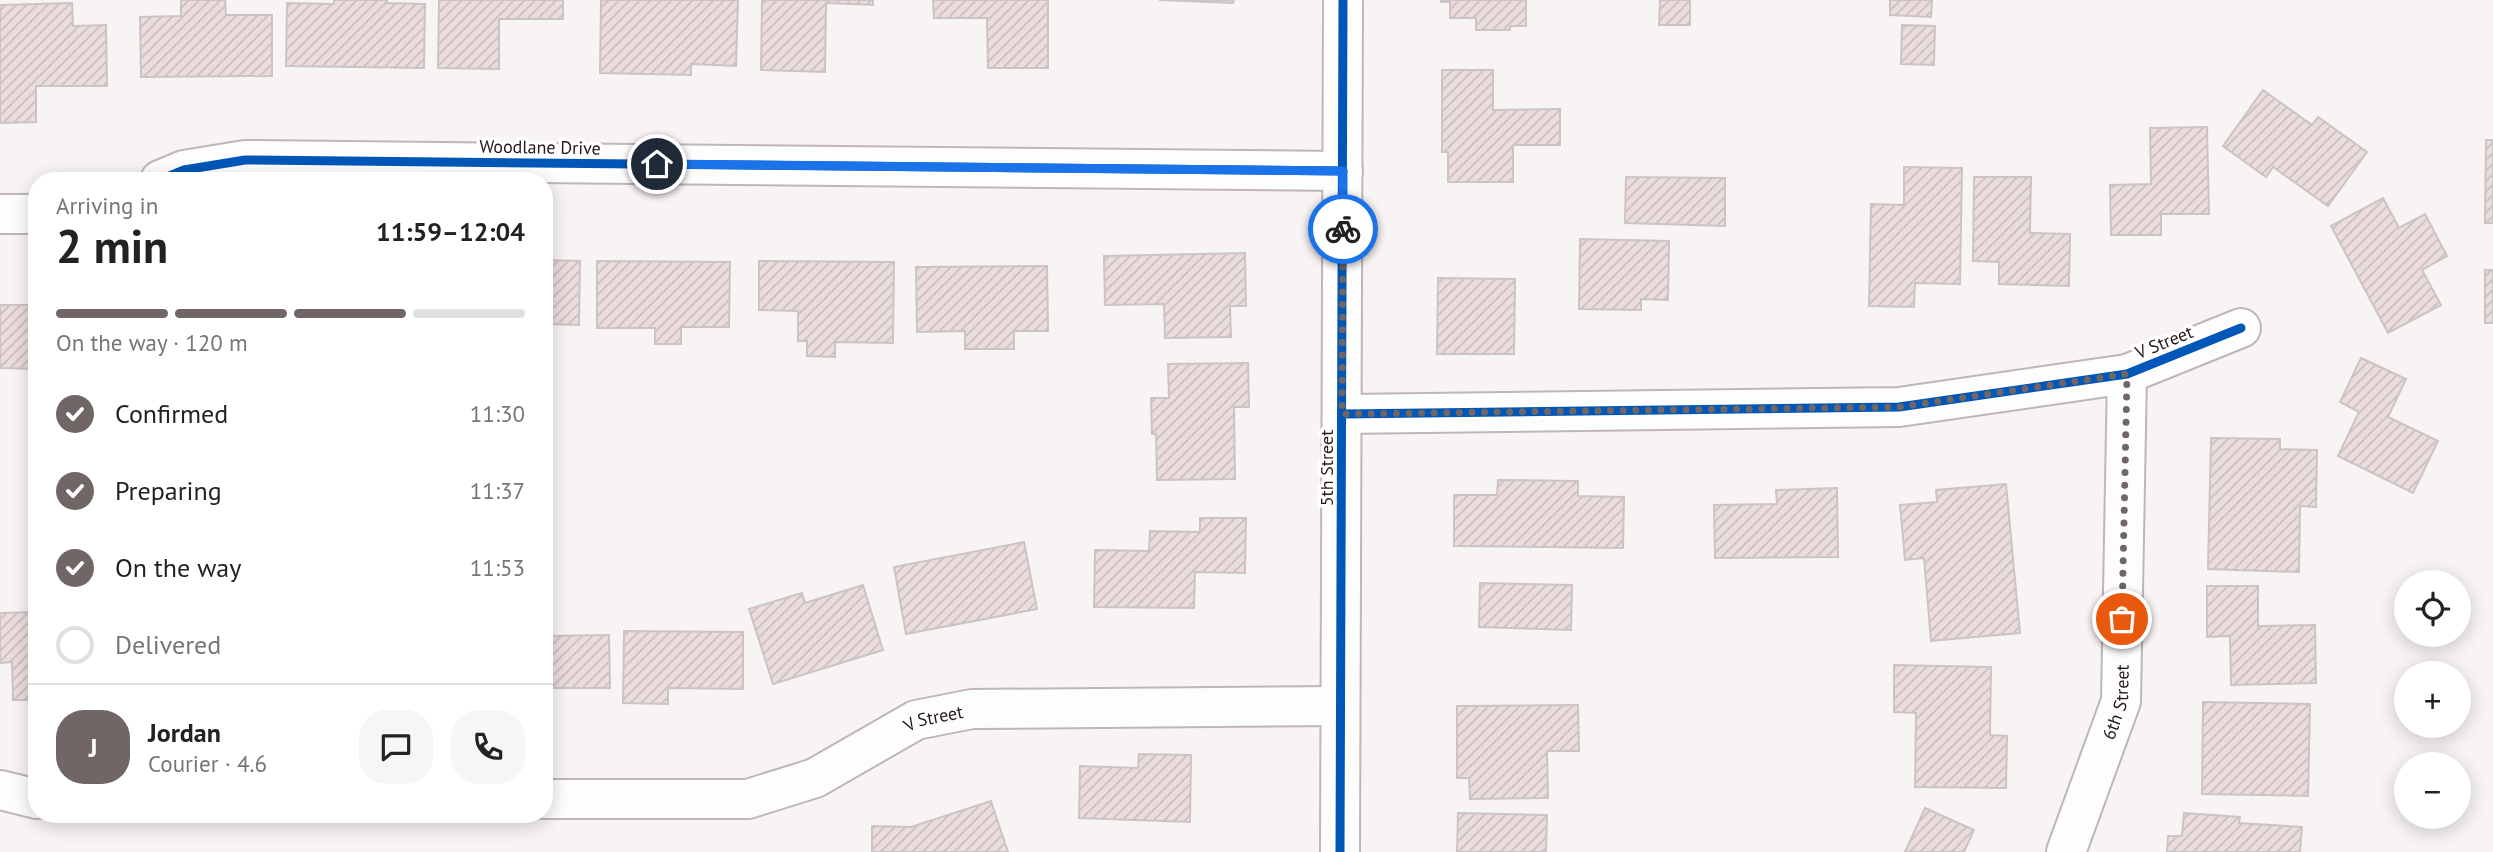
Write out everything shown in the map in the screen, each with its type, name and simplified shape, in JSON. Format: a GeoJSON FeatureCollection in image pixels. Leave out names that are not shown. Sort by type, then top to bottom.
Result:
{"type":"FeatureCollection","features":[{"type":"Feature","properties":{"kind":"street","name":"5th Street"},"geometry":{"type":"LineString","coordinates":[[1340,852],[1343,0]]}},
{"type":"Feature","properties":{"kind":"street","name":"Woodlane Drive"},"geometry":{"type":"LineString","coordinates":[[179,172],[245,160],[1343,171]]}},
{"type":"Feature","properties":{"kind":"street"},"geometry":{"type":"LineString","coordinates":[[0,214],[28,214]]}},
{"type":"Feature","properties":{"kind":"street","name":"V Street"},"geometry":{"type":"LineString","coordinates":[[1342,414],[1899,407],[2127,374],[2241,328]]}},
{"type":"Feature","properties":{"kind":"street","name":"6th Street"},"geometry":{"type":"LineString","coordinates":[[2066,852],[2121,701],[2127,374]]}},
{"type":"Feature","properties":{"kind":"street","name":"V Street"},"geometry":{"type":"LineString","coordinates":[[553,799],[748,799],[815,778],[916,720],[972,709],[1340,706]]}},
{"type":"Feature","properties":{"kind":"street"},"geometry":{"type":"LineString","coordinates":[[0,790],[28,797]]}},
{"type":"Feature","properties":{"kind":"building"},"geometry":{"type":"Polygon","coordinates":[[[181,0],[225,0],[226,15],[272,15],[272,76],[141,77],[140,17],[181,16],[181,0]]]}},
{"type":"Feature","properties":{"kind":"building"},"geometry":{"type":"Polygon","coordinates":[[[334,0],[387,0],[387,3],[425,4],[424,68],[286,66],[287,3],[334,4],[334,0]]]}},
{"type":"Feature","properties":{"kind":"building"},"geometry":{"type":"Polygon","coordinates":[[[439,0],[563,0],[563,19],[499,19],[499,69],[438,68],[439,0]]]}},
{"type":"Feature","properties":{"kind":"building"},"geometry":{"type":"Polygon","coordinates":[[[601,0],[738,0],[736,66],[691,64],[691,75],[600,73],[601,0]]]}},
{"type":"Feature","properties":{"kind":"building"},"geometry":{"type":"Polygon","coordinates":[[[762,0],[873,0],[873,5],[826,3],[825,72],[761,70],[762,0]]]}},
{"type":"Feature","properties":{"kind":"building"},"geometry":{"type":"Polygon","coordinates":[[[933,0],[1048,0],[1048,68],[988,68],[987,18],[934,18],[933,0]]]}},
{"type":"Feature","properties":{"kind":"building"},"geometry":{"type":"Polygon","coordinates":[[[1159,0],[1234,0],[1233,3],[1159,0]]]}},
{"type":"Feature","properties":{"kind":"building"},"geometry":{"type":"Polygon","coordinates":[[[1441,0],[1526,0],[1526,26],[1510,26],[1510,30],[1476,30],[1476,18],[1450,18],[1450,2],[1441,0]]]}},
{"type":"Feature","properties":{"kind":"building"},"geometry":{"type":"Polygon","coordinates":[[[1660,0],[1690,0],[1690,25],[1659,25],[1660,0]]]}},
{"type":"Feature","properties":{"kind":"building"},"geometry":{"type":"Polygon","coordinates":[[[1890,0],[1932,0],[1931,17],[1890,15],[1890,0]]]}},
{"type":"Feature","properties":{"kind":"building"},"geometry":{"type":"Polygon","coordinates":[[[72,3],[73,26],[106,25],[107,86],[36,86],[36,122],[0,123],[0,5],[72,3]]]}},
{"type":"Feature","properties":{"kind":"building"},"geometry":{"type":"Polygon","coordinates":[[[1902,25],[1935,26],[1934,65],[1901,64],[1902,25]]]}},
{"type":"Feature","properties":{"kind":"building"},"geometry":{"type":"Polygon","coordinates":[[[1442,70],[1493,70],[1493,110],[1560,109],[1560,145],[1513,145],[1513,182],[1448,182],[1448,152],[1442,152],[1442,70]]]}},
{"type":"Feature","properties":{"kind":"building"},"geometry":{"type":"Polygon","coordinates":[[[2263,90],[2312,125],[2318,117],[2367,152],[2328,206],[2273,167],[2266,177],[2223,146],[2263,90]]]}},
{"type":"Feature","properties":{"kind":"building"},"geometry":{"type":"Polygon","coordinates":[[[2207,127],[2209,214],[2161,214],[2161,235],[2111,235],[2110,185],[2151,184],[2150,128],[2207,127]]]}},
{"type":"Feature","properties":{"kind":"building"},"geometry":{"type":"Polygon","coordinates":[[[2486,140],[2493,140],[2493,223],[2485,223],[2486,140]]]}},
{"type":"Feature","properties":{"kind":"building"},"geometry":{"type":"Polygon","coordinates":[[[1904,167],[1962,168],[1960,284],[1915,283],[1914,307],[1869,306],[1871,204],[1904,205],[1904,167]]]}},
{"type":"Feature","properties":{"kind":"building"},"geometry":{"type":"Polygon","coordinates":[[[1626,177],[1725,178],[1725,226],[1625,223],[1626,177]]]}},
{"type":"Feature","properties":{"kind":"building"},"geometry":{"type":"Polygon","coordinates":[[[1974,177],[2031,177],[2030,233],[2070,234],[2069,286],[1999,284],[1999,262],[1973,261],[1974,177]]]}},
{"type":"Feature","properties":{"kind":"building"},"geometry":{"type":"Polygon","coordinates":[[[2383,198],[2399,228],[2425,214],[2447,256],[2422,270],[2441,305],[2388,333],[2331,226],[2383,198]]]}},
{"type":"Feature","properties":{"kind":"building"},"geometry":{"type":"Polygon","coordinates":[[[1580,239],[1669,241],[1668,300],[1641,299],[1641,310],[1579,309],[1580,239]]]}},
{"type":"Feature","properties":{"kind":"building"},"geometry":{"type":"Polygon","coordinates":[[[1245,253],[1246,306],[1230,306],[1231,337],[1165,338],[1164,304],[1105,305],[1104,256],[1245,253]]]}},
{"type":"Feature","properties":{"kind":"building"},"geometry":{"type":"Polygon","coordinates":[[[553,260],[580,261],[579,325],[553,324],[553,260]]]}},
{"type":"Feature","properties":{"kind":"building"},"geometry":{"type":"Polygon","coordinates":[[[597,261],[730,262],[729,327],[681,327],[681,344],[655,344],[655,328],[597,328],[597,261]]]}},
{"type":"Feature","properties":{"kind":"building"},"geometry":{"type":"Polygon","coordinates":[[[759,261],[894,262],[893,343],[835,342],[835,357],[807,356],[807,341],[798,341],[798,311],[759,310],[759,261]]]}},
{"type":"Feature","properties":{"kind":"building"},"geometry":{"type":"Polygon","coordinates":[[[1047,266],[1048,331],[1014,331],[1014,349],[965,349],[965,331],[917,332],[916,267],[1047,266]]]}},
{"type":"Feature","properties":{"kind":"building"},"geometry":{"type":"Polygon","coordinates":[[[2485,270],[2493,270],[2493,323],[2485,323],[2485,270]]]}},
{"type":"Feature","properties":{"kind":"building"},"geometry":{"type":"Polygon","coordinates":[[[1438,278],[1515,279],[1514,354],[1437,354],[1438,278]]]}},
{"type":"Feature","properties":{"kind":"building"},"geometry":{"type":"Polygon","coordinates":[[[0,305],[28,305],[28,369],[0,368],[0,305]]]}},
{"type":"Feature","properties":{"kind":"building"},"geometry":{"type":"Polygon","coordinates":[[[2361,358],[2406,379],[2388,417],[2438,441],[2413,493],[2338,456],[2359,412],[2340,402],[2361,358]]]}},
{"type":"Feature","properties":{"kind":"building"},"geometry":{"type":"Polygon","coordinates":[[[1248,363],[1249,407],[1234,407],[1235,479],[1157,480],[1156,434],[1152,434],[1151,398],[1169,398],[1168,364],[1248,363]]]}},
{"type":"Feature","properties":{"kind":"building"},"geometry":{"type":"Polygon","coordinates":[[[2211,438],[2280,439],[2280,449],[2317,450],[2316,507],[2300,506],[2299,572],[2208,569],[2211,438]]]}},
{"type":"Feature","properties":{"kind":"building"},"geometry":{"type":"Polygon","coordinates":[[[1498,480],[1578,481],[1578,496],[1624,497],[1623,548],[1454,546],[1454,495],[1497,495],[1498,480]]]}},
{"type":"Feature","properties":{"kind":"building"},"geometry":{"type":"Polygon","coordinates":[[[2006,484],[2020,633],[1931,641],[1924,558],[1905,560],[1900,505],[1937,502],[1936,490],[2006,484]]]}},
{"type":"Feature","properties":{"kind":"building"},"geometry":{"type":"Polygon","coordinates":[[[1837,488],[1838,557],[1715,558],[1714,505],[1777,504],[1776,490],[1837,488]]]}},
{"type":"Feature","properties":{"kind":"building"},"geometry":{"type":"Polygon","coordinates":[[[1200,518],[1246,518],[1245,573],[1195,572],[1194,608],[1094,607],[1095,550],[1149,551],[1150,531],[1200,532],[1200,518]]]}},
{"type":"Feature","properties":{"kind":"building"},"geometry":{"type":"Polygon","coordinates":[[[1024,542],[1037,609],[906,634],[894,567],[1024,542]]]}},
{"type":"Feature","properties":{"kind":"building"},"geometry":{"type":"Polygon","coordinates":[[[1480,583],[1572,585],[1571,630],[1479,627],[1480,583]]]}},
{"type":"Feature","properties":{"kind":"building"},"geometry":{"type":"Polygon","coordinates":[[[863,585],[883,650],[773,684],[749,609],[802,593],[805,603],[863,585]]]}},
{"type":"Feature","properties":{"kind":"building"},"geometry":{"type":"Polygon","coordinates":[[[2207,586],[2258,586],[2258,626],[2315,625],[2316,683],[2231,685],[2230,636],[2207,637],[2207,586]]]}},
{"type":"Feature","properties":{"kind":"building"},"geometry":{"type":"Polygon","coordinates":[[[28,612],[28,700],[13,700],[12,662],[0,663],[0,613],[28,612]]]}},
{"type":"Feature","properties":{"kind":"building"},"geometry":{"type":"Polygon","coordinates":[[[624,631],[743,632],[743,689],[668,688],[668,704],[623,703],[624,631]]]}},
{"type":"Feature","properties":{"kind":"building"},"geometry":{"type":"Polygon","coordinates":[[[609,635],[610,688],[553,688],[553,636],[609,635]]]}},
{"type":"Feature","properties":{"kind":"building"},"geometry":{"type":"Polygon","coordinates":[[[1894,665],[1991,667],[1990,735],[2007,736],[2006,788],[1915,787],[1916,713],[1894,712],[1894,665]]]}},
{"type":"Feature","properties":{"kind":"building"},"geometry":{"type":"Polygon","coordinates":[[[2203,702],[2310,704],[2308,796],[2202,794],[2203,702]]]}},
{"type":"Feature","properties":{"kind":"building"},"geometry":{"type":"Polygon","coordinates":[[[1578,705],[1579,751],[1547,751],[1548,798],[1470,799],[1469,778],[1457,778],[1457,706],[1578,705]]]}},
{"type":"Feature","properties":{"kind":"building"},"geometry":{"type":"Polygon","coordinates":[[[1139,754],[1191,755],[1190,822],[1079,818],[1080,766],[1138,768],[1139,754]]]}},
{"type":"Feature","properties":{"kind":"building"},"geometry":{"type":"Polygon","coordinates":[[[991,801],[1008,852],[872,852],[872,826],[911,827],[991,801]]]}},
{"type":"Feature","properties":{"kind":"building"},"geometry":{"type":"Polygon","coordinates":[[[1925,808],[1974,830],[1964,852],[1905,852],[1925,808]]]}},
{"type":"Feature","properties":{"kind":"building"},"geometry":{"type":"Polygon","coordinates":[[[1458,813],[1547,815],[1546,852],[1457,852],[1458,813]]]}},
{"type":"Feature","properties":{"kind":"building"},"geometry":{"type":"Polygon","coordinates":[[[2184,813],[2240,817],[2239,823],[2302,827],[2300,852],[2167,852],[2168,836],[2182,836],[2184,813]]]}},
{"type":"Feature","properties":{"kind":"cycle path"},"geometry":{"type":"LineString","coordinates":[[1340,852],[1343,0]]}},
{"type":"Feature","properties":{"kind":"cycle path"},"geometry":{"type":"LineString","coordinates":[[179,172],[245,160],[1343,171]]}},
{"type":"Feature","properties":{"kind":"cycle path"},"geometry":{"type":"LineString","coordinates":[[1342,414],[1899,407],[2127,374],[2241,328]]}},
{"type":"Feature","properties":{"kind":"way so far"},"geometry":{"type":"LineString","coordinates":[[1343,229],[1342,414],[1899,407],[2127,374],[2122,619]]}},
{"type":"Feature","properties":{"kind":"route"},"geometry":{"type":"LineString","coordinates":[[657,164],[1343,171],[1343,229]]}}]}
